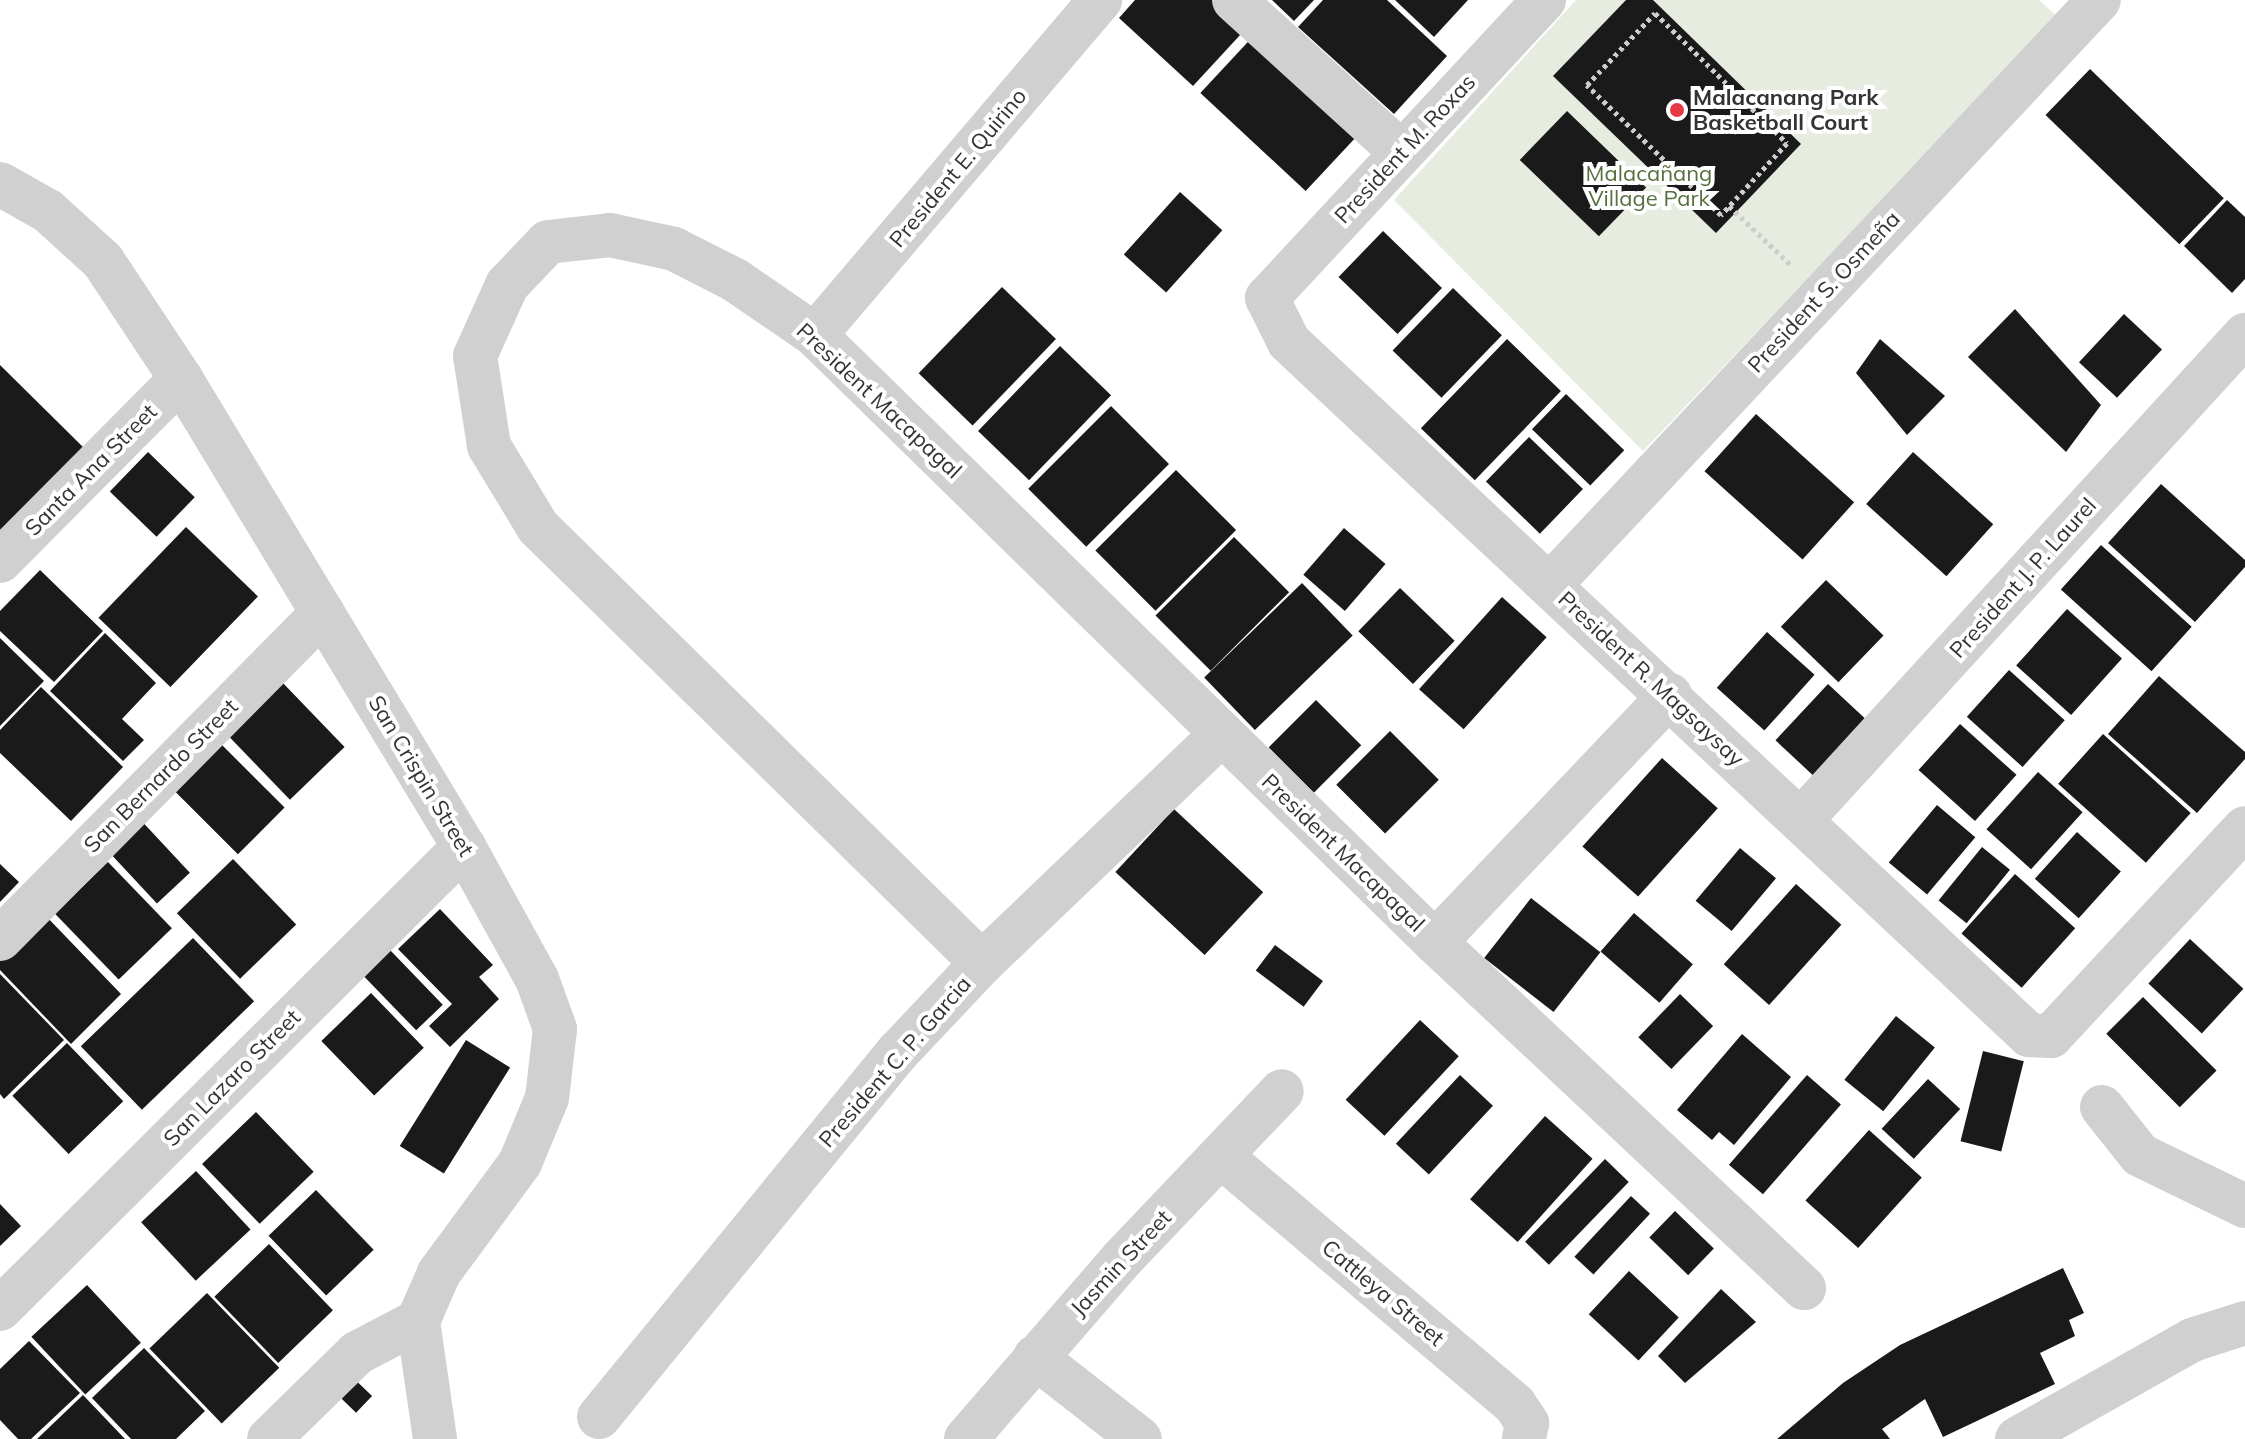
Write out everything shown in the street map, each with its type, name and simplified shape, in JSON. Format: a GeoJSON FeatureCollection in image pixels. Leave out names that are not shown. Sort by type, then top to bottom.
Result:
{"type":"FeatureCollection","features":[{"type":"Feature","properties":{"kind":"street","name":"President E. Quirino"},"geometry":{"type":"LineString","coordinates":[[815,335],[1100,0]]}},
{"type":"Feature","properties":{"kind":"street"},"geometry":{"type":"LineString","coordinates":[[1234,0],[1402,153]]}},
{"type":"Feature","properties":{"kind":"street","name":"President M. Roxas"},"geometry":{"type":"LineString","coordinates":[[1267,298],[1544,0]]}},
{"type":"Feature","properties":{"kind":"street","name":"President S. Osmeña"},"geometry":{"type":"LineString","coordinates":[[1550,585],[2099,0]]}},
{"type":"Feature","properties":{"kind":"street","name":"San Crispin Street"},"geometry":{"type":"LineString","coordinates":[[0,184],[48,211],[103,261],[181,379],[323,613],[464,847],[537,979],[555,1029],[547,1098],[520,1163],[439,1273],[418,1321]]}},
{"type":"Feature","properties":{"kind":"street","name":"President Macapagal"},"geometry":{"type":"LineString","coordinates":[[982,963],[538,527],[489,446],[475,356],[507,285],[548,242],[610,235],[674,249],[735,280],[815,335],[1435,942],[1804,1288]]}},
{"type":"Feature","properties":{"kind":"street","name":"President R. Magsaysay"},"geometry":{"type":"LineString","coordinates":[[1267,298],[1289,342],[1670,695],[2029,1035],[2051,1036],[2245,828]]}},
{"type":"Feature","properties":{"kind":"street","name":"President J. P. Laurel"},"geometry":{"type":"LineString","coordinates":[[1801,820],[2245,335]]}},
{"type":"Feature","properties":{"kind":"street","name":"Santa Ana Street"},"geometry":{"type":"LineString","coordinates":[[0,561],[181,379]]}},
{"type":"Feature","properties":{"kind":"street","name":"San Bernardo Street"},"geometry":{"type":"LineString","coordinates":[[0,939],[323,613]]}},
{"type":"Feature","properties":{"kind":"street"},"geometry":{"type":"LineString","coordinates":[[1435,942],[1670,695]]}},
{"type":"Feature","properties":{"kind":"street","name":"President C. P. Garcia"},"geometry":{"type":"LineString","coordinates":[[599,1417],[898,1052],[982,963],[1222,734]]}},
{"type":"Feature","properties":{"kind":"street","name":"San Lazaro Street"},"geometry":{"type":"LineString","coordinates":[[0,1309],[464,847]]}},
{"type":"Feature","properties":{"kind":"street","name":"Jasmin Street"},"geometry":{"type":"LineString","coordinates":[[966,1439],[1035,1357],[1282,1091]]}},
{"type":"Feature","properties":{"kind":"street"},"geometry":{"type":"LineString","coordinates":[[2102,1107],[2140,1155],[2245,1206]]}},
{"type":"Feature","properties":{"kind":"street","name":"Cattleya Street"},"geometry":{"type":"LineString","coordinates":[[1222,1157],[1515,1405],[1527,1423],[1524,1439]]}},
{"type":"Feature","properties":{"kind":"street"},"geometry":{"type":"LineString","coordinates":[[269,1439],[357,1353],[418,1321],[435,1439]]}},
{"type":"Feature","properties":{"kind":"street"},"geometry":{"type":"LineString","coordinates":[[2017,1439],[2192,1340],[2245,1323]]}},
{"type":"Feature","properties":{"kind":"street"},"geometry":{"type":"LineString","coordinates":[[1035,1357],[1140,1439]]}},
{"type":"Feature","properties":{"kind":"path"},"geometry":{"type":"LineString","coordinates":[[1655,13],[1787,143],[1729,206],[1721,215],[1587,85],[1655,13]]}},
{"type":"Feature","properties":{"kind":"path"},"geometry":{"type":"LineString","coordinates":[[1729,206],[1822,295]]}},
{"type":"Feature","properties":{"kind":"green space","name":"Malacañang Village Park"},"geometry":{"type":"Polygon","coordinates":[[[1576,0],[2039,0],[2058,17],[1643,451],[1394,200],[1576,0]]]}},
{"type":"Feature","properties":{"kind":"building"},"geometry":{"type":"Polygon","coordinates":[[[1135,0],[1230,0],[1253,21],[1193,86],[1119,18],[1135,0]]]}},
{"type":"Feature","properties":{"kind":"building"},"geometry":{"type":"Polygon","coordinates":[[[1272,0],[1314,0],[1294,21],[1272,0]]]}},
{"type":"Feature","properties":{"kind":"building"},"geometry":{"type":"Polygon","coordinates":[[[1323,0],[1387,0],[1447,56],[1394,114],[1298,27],[1323,0]]]}},
{"type":"Feature","properties":{"kind":"building"},"geometry":{"type":"Polygon","coordinates":[[[1395,0],[1468,0],[1434,37],[1395,0]]]}},
{"type":"Feature","properties":{"kind":"building","name":"Malacanang Park Basketball Court"},"geometry":{"type":"Polygon","coordinates":[[[1626,0],[1653,0],[1801,144],[1716,233],[1553,76],[1626,0]]]}},
{"type":"Feature","properties":{"kind":"building"},"geometry":{"type":"Polygon","coordinates":[[[1259,30],[1364,128],[1306,191],[1200,93],[1259,30]]]}},
{"type":"Feature","properties":{"kind":"building"},"geometry":{"type":"Polygon","coordinates":[[[2090,69],[2224,198],[2179,244],[2046,115],[2090,69]]]}},
{"type":"Feature","properties":{"kind":"building"},"geometry":{"type":"Polygon","coordinates":[[[1567,111],[1646,187],[1599,236],[1520,160],[1567,111]]]}},
{"type":"Feature","properties":{"kind":"building"},"geometry":{"type":"Polygon","coordinates":[[[1180,192],[1222,230],[1166,293],[1124,254],[1180,192]]]}},
{"type":"Feature","properties":{"kind":"building"},"geometry":{"type":"Polygon","coordinates":[[[2227,200],[2245,217],[2245,279],[2232,293],[2184,246],[2227,200]]]}},
{"type":"Feature","properties":{"kind":"building"},"geometry":{"type":"Polygon","coordinates":[[[1383,231],[1442,288],[1398,334],[1339,277],[1383,231]]]}},
{"type":"Feature","properties":{"kind":"building"},"geometry":{"type":"Polygon","coordinates":[[[1002,287],[1056,339],[973,425],[919,373],[1002,287]]]}},
{"type":"Feature","properties":{"kind":"building"},"geometry":{"type":"Polygon","coordinates":[[[1453,288],[1502,335],[1441,398],[1393,351],[1453,288]]]}},
{"type":"Feature","properties":{"kind":"building"},"geometry":{"type":"Polygon","coordinates":[[[2015,309],[2101,405],[2066,452],[1968,357],[2015,309]]]}},
{"type":"Feature","properties":{"kind":"building"},"geometry":{"type":"Polygon","coordinates":[[[2124,314],[2162,349],[2117,398],[2079,362],[2124,314]]]}},
{"type":"Feature","properties":{"kind":"building"},"geometry":{"type":"Polygon","coordinates":[[[1507,339],[1561,391],[1475,480],[1421,428],[1507,339]]]}},
{"type":"Feature","properties":{"kind":"building"},"geometry":{"type":"Polygon","coordinates":[[[1880,339],[1945,396],[1907,435],[1856,373],[1880,339]]]}},
{"type":"Feature","properties":{"kind":"building"},"geometry":{"type":"Polygon","coordinates":[[[1060,346],[1111,395],[1029,480],[978,431],[1060,346]]]}},
{"type":"Feature","properties":{"kind":"building"},"geometry":{"type":"Polygon","coordinates":[[[0,365],[85,449],[0,536],[0,365]]]}},
{"type":"Feature","properties":{"kind":"building"},"geometry":{"type":"Polygon","coordinates":[[[1566,394],[1624,450],[1590,486],[1532,429],[1566,394]]]}},
{"type":"Feature","properties":{"kind":"building"},"geometry":{"type":"Polygon","coordinates":[[[1111,406],[1169,464],[1086,547],[1028,489],[1111,406]]]}},
{"type":"Feature","properties":{"kind":"building"},"geometry":{"type":"Polygon","coordinates":[[[1756,414],[1854,502],[1803,560],[1704,471],[1756,414]]]}},
{"type":"Feature","properties":{"kind":"building"},"geometry":{"type":"Polygon","coordinates":[[[1529,437],[1583,489],[1540,534],[1486,482],[1529,437]]]}},
{"type":"Feature","properties":{"kind":"building"},"geometry":{"type":"Polygon","coordinates":[[[148,452],[195,497],[157,537],[110,492],[148,452]]]}},
{"type":"Feature","properties":{"kind":"building"},"geometry":{"type":"Polygon","coordinates":[[[1913,452],[1993,524],[1946,576],[1866,504],[1913,452]]]}},
{"type":"Feature","properties":{"kind":"building"},"geometry":{"type":"Polygon","coordinates":[[[1176,470],[1236,530],[1155,611],[1095,551],[1176,470]]]}},
{"type":"Feature","properties":{"kind":"building"},"geometry":{"type":"Polygon","coordinates":[[[2161,484],[2245,560],[2245,567],[2195,622],[2108,543],[2161,484]]]}},
{"type":"Feature","properties":{"kind":"building"},"geometry":{"type":"Polygon","coordinates":[[[186,527],[258,596],[170,687],[98,618],[186,527]]]}},
{"type":"Feature","properties":{"kind":"building"},"geometry":{"type":"Polygon","coordinates":[[[1344,528],[1386,564],[1345,611],[1303,575],[1344,528]]]}},
{"type":"Feature","properties":{"kind":"building"},"geometry":{"type":"Polygon","coordinates":[[[1234,537],[1289,592],[1211,671],[1156,615],[1234,537]]]}},
{"type":"Feature","properties":{"kind":"building"},"geometry":{"type":"Polygon","coordinates":[[[2101,545],[2192,627],[2152,671],[2061,590],[2101,545]]]}},
{"type":"Feature","properties":{"kind":"building"},"geometry":{"type":"Polygon","coordinates":[[[40,570],[103,631],[54,682],[0,631],[0,611],[40,570]]]}},
{"type":"Feature","properties":{"kind":"building"},"geometry":{"type":"Polygon","coordinates":[[[1826,580],[1884,636],[1838,682],[1781,627],[1826,580]]]}},
{"type":"Feature","properties":{"kind":"building"},"geometry":{"type":"Polygon","coordinates":[[[1302,583],[1353,636],[1255,730],[1204,677],[1302,583]]]}},
{"type":"Feature","properties":{"kind":"building"},"geometry":{"type":"Polygon","coordinates":[[[1400,588],[1455,641],[1413,684],[1358,631],[1400,588]]]}},
{"type":"Feature","properties":{"kind":"building"},"geometry":{"type":"Polygon","coordinates":[[[1502,597],[1547,637],[1464,729],[1419,689],[1502,597]]]}},
{"type":"Feature","properties":{"kind":"building"},"geometry":{"type":"Polygon","coordinates":[[[2067,609],[2122,659],[2071,715],[2016,665],[2067,609]]]}},
{"type":"Feature","properties":{"kind":"building"},"geometry":{"type":"Polygon","coordinates":[[[1767,632],[1815,675],[1764,731],[1717,688],[1767,632]]]}},
{"type":"Feature","properties":{"kind":"building"},"geometry":{"type":"Polygon","coordinates":[[[105,633],[156,683],[122,719],[144,740],[123,761],[50,691],[105,633]]]}},
{"type":"Feature","properties":{"kind":"building"},"geometry":{"type":"Polygon","coordinates":[[[0,638],[44,681],[0,726],[0,638]]]}},
{"type":"Feature","properties":{"kind":"building"},"geometry":{"type":"Polygon","coordinates":[[[2009,670],[2065,720],[2023,767],[1967,717],[2009,670]]]}},
{"type":"Feature","properties":{"kind":"building"},"geometry":{"type":"Polygon","coordinates":[[[2159,676],[2245,752],[2245,759],[2197,813],[2108,734],[2159,676]]]}},
{"type":"Feature","properties":{"kind":"building"},"geometry":{"type":"Polygon","coordinates":[[[280,680],[345,747],[290,800],[225,733],[280,680]]]}},
{"type":"Feature","properties":{"kind":"building"},"geometry":{"type":"Polygon","coordinates":[[[1828,684],[1867,721],[1815,777],[1775,740],[1828,684]]]}},
{"type":"Feature","properties":{"kind":"building"},"geometry":{"type":"Polygon","coordinates":[[[41,687],[123,767],[71,821],[0,753],[0,730],[41,687]]]}},
{"type":"Feature","properties":{"kind":"building"},"geometry":{"type":"Polygon","coordinates":[[[1316,700],[1361,745],[1314,793],[1269,747],[1316,700]]]}},
{"type":"Feature","properties":{"kind":"building"},"geometry":{"type":"Polygon","coordinates":[[[1960,724],[2016,775],[1975,821],[1919,770],[1960,724]]]}},
{"type":"Feature","properties":{"kind":"building"},"geometry":{"type":"Polygon","coordinates":[[[1390,731],[1439,780],[1385,834],[1336,785],[1390,731]]]}},
{"type":"Feature","properties":{"kind":"building"},"geometry":{"type":"Polygon","coordinates":[[[2103,734],[2191,813],[2146,863],[2058,784],[2103,734]]]}},
{"type":"Feature","properties":{"kind":"building"},"geometry":{"type":"Polygon","coordinates":[[[216,739],[285,808],[238,854],[169,786],[216,739]]]}},
{"type":"Feature","properties":{"kind":"building"},"geometry":{"type":"Polygon","coordinates":[[[1662,758],[1718,808],[1638,897],[1582,846],[1662,758]]]}},
{"type":"Feature","properties":{"kind":"building"},"geometry":{"type":"Polygon","coordinates":[[[2038,772],[2083,812],[2031,869],[1986,829],[2038,772]]]}},
{"type":"Feature","properties":{"kind":"building"},"geometry":{"type":"Polygon","coordinates":[[[1937,805],[1975,837],[1927,895],[1889,862],[1937,805]]]}},
{"type":"Feature","properties":{"kind":"building"},"geometry":{"type":"Polygon","coordinates":[[[1174,809],[1263,892],[1205,955],[1115,872],[1174,809]]]}},
{"type":"Feature","properties":{"kind":"building"},"geometry":{"type":"Polygon","coordinates":[[[136,815],[190,873],[157,903],[103,846],[136,815]]]}},
{"type":"Feature","properties":{"kind":"building"},"geometry":{"type":"Polygon","coordinates":[[[2077,832],[2121,871],[2079,918],[2035,879],[2077,832]]]}},
{"type":"Feature","properties":{"kind":"building"},"geometry":{"type":"Polygon","coordinates":[[[1982,847],[2010,870],[1967,923],[1939,901],[1982,847]]]}},
{"type":"Feature","properties":{"kind":"building"},"geometry":{"type":"Polygon","coordinates":[[[1740,848],[1776,878],[1732,931],[1696,901],[1740,848]]]}},
{"type":"Feature","properties":{"kind":"building"},"geometry":{"type":"Polygon","coordinates":[[[233,859],[296,924],[240,979],[177,913],[233,859]]]}},
{"type":"Feature","properties":{"kind":"building"},"geometry":{"type":"Polygon","coordinates":[[[108,862],[172,928],[119,980],[55,913],[108,862]]]}},
{"type":"Feature","properties":{"kind":"building"},"geometry":{"type":"Polygon","coordinates":[[[0,864],[19,882],[0,902],[0,864]]]}},
{"type":"Feature","properties":{"kind":"building"},"geometry":{"type":"Polygon","coordinates":[[[2015,874],[2075,928],[2022,988],[1961,933],[2015,874]]]}},
{"type":"Feature","properties":{"kind":"building"},"geometry":{"type":"Polygon","coordinates":[[[1796,884],[1841,925],[1769,1005],[1724,964],[1796,884]]]}},
{"type":"Feature","properties":{"kind":"building"},"geometry":{"type":"Polygon","coordinates":[[[1531,898],[1600,952],[1554,1012],[1484,958],[1531,898]]]}},
{"type":"Feature","properties":{"kind":"building"},"geometry":{"type":"Polygon","coordinates":[[[440,909],[493,965],[479,977],[499,999],[450,1047],[429,1026],[452,1004],[398,949],[440,909]]]}},
{"type":"Feature","properties":{"kind":"building"},"geometry":{"type":"Polygon","coordinates":[[[43,913],[121,994],[71,1044],[0,970],[0,956],[43,913]]]}},
{"type":"Feature","properties":{"kind":"building"},"geometry":{"type":"Polygon","coordinates":[[[1634,913],[1693,964],[1659,1003],[1601,951],[1634,913]]]}},
{"type":"Feature","properties":{"kind":"building"},"geometry":{"type":"Polygon","coordinates":[[[193,938],[254,1001],[142,1110],[81,1046],[193,938]]]}},
{"type":"Feature","properties":{"kind":"building"},"geometry":{"type":"Polygon","coordinates":[[[2190,939],[2243,989],[2202,1033],[2148,984],[2190,939]]]}},
{"type":"Feature","properties":{"kind":"building"},"geometry":{"type":"Polygon","coordinates":[[[1275,945],[1323,981],[1304,1007],[1256,971],[1275,945]]]}},
{"type":"Feature","properties":{"kind":"building"},"geometry":{"type":"Polygon","coordinates":[[[390,950],[443,1005],[416,1030],[363,976],[390,950]]]}},
{"type":"Feature","properties":{"kind":"building"},"geometry":{"type":"Polygon","coordinates":[[[0,974],[64,1040],[4,1099],[0,1094],[0,974]]]}},
{"type":"Feature","properties":{"kind":"building"},"geometry":{"type":"Polygon","coordinates":[[[371,993],[424,1048],[374,1096],[321,1041],[371,993]]]}},
{"type":"Feature","properties":{"kind":"building"},"geometry":{"type":"Polygon","coordinates":[[[1680,994],[1713,1026],[1671,1069],[1638,1037],[1680,994]]]}},
{"type":"Feature","properties":{"kind":"building"},"geometry":{"type":"Polygon","coordinates":[[[2143,997],[2217,1071],[2180,1107],[2106,1034],[2143,997]]]}},
{"type":"Feature","properties":{"kind":"building"},"geometry":{"type":"Polygon","coordinates":[[[1896,1016],[1935,1047],[1883,1111],[1844,1080],[1896,1016]]]}},
{"type":"Feature","properties":{"kind":"building"},"geometry":{"type":"Polygon","coordinates":[[[1420,1020],[1459,1056],[1384,1136],[1346,1100],[1420,1020]]]}},
{"type":"Feature","properties":{"kind":"building"},"geometry":{"type":"Polygon","coordinates":[[[1742,1034],[1791,1077],[1734,1145],[1719,1132],[1712,1140],[1677,1110],[1742,1034]]]}},
{"type":"Feature","properties":{"kind":"building"},"geometry":{"type":"Polygon","coordinates":[[[466,1040],[510,1068],[444,1174],[400,1146],[466,1040]]]}},
{"type":"Feature","properties":{"kind":"building"},"geometry":{"type":"Polygon","coordinates":[[[67,1043],[123,1101],[69,1154],[12,1096],[67,1043]]]}},
{"type":"Feature","properties":{"kind":"building"},"geometry":{"type":"Polygon","coordinates":[[[1983,1051],[2024,1061],[2001,1151],[1961,1141],[1983,1051]]]}},
{"type":"Feature","properties":{"kind":"building"},"geometry":{"type":"Polygon","coordinates":[[[1460,1075],[1493,1106],[1429,1174],[1396,1144],[1460,1075]]]}},
{"type":"Feature","properties":{"kind":"building"},"geometry":{"type":"Polygon","coordinates":[[[1807,1075],[1841,1105],[1763,1194],[1729,1165],[1807,1075]]]}},
{"type":"Feature","properties":{"kind":"building"},"geometry":{"type":"Polygon","coordinates":[[[1928,1079],[1960,1109],[1914,1159],[1882,1129],[1928,1079]]]}},
{"type":"Feature","properties":{"kind":"building"},"geometry":{"type":"Polygon","coordinates":[[[256,1112],[314,1172],[260,1224],[202,1164],[256,1112]]]}},
{"type":"Feature","properties":{"kind":"building"},"geometry":{"type":"Polygon","coordinates":[[[1545,1116],[1593,1159],[1518,1242],[1470,1199],[1545,1116]]]}},
{"type":"Feature","properties":{"kind":"building"},"geometry":{"type":"Polygon","coordinates":[[[1869,1130],[1922,1178],[1858,1248],[1805,1201],[1869,1130]]]}},
{"type":"Feature","properties":{"kind":"building"},"geometry":{"type":"Polygon","coordinates":[[[1605,1159],[1629,1182],[1549,1265],[1525,1242],[1605,1159]]]}},
{"type":"Feature","properties":{"kind":"building"},"geometry":{"type":"Polygon","coordinates":[[[196,1171],[251,1230],[196,1281],[141,1222],[196,1171]]]}},
{"type":"Feature","properties":{"kind":"building"},"geometry":{"type":"Polygon","coordinates":[[[316,1190],[374,1250],[326,1296],[269,1236],[316,1190]]]}},
{"type":"Feature","properties":{"kind":"building"},"geometry":{"type":"Polygon","coordinates":[[[1631,1196],[1650,1214],[1593,1274],[1574,1257],[1631,1196]]]}},
{"type":"Feature","properties":{"kind":"building"},"geometry":{"type":"Polygon","coordinates":[[[0,1204],[21,1226],[0,1246],[0,1204]]]}},
{"type":"Feature","properties":{"kind":"building"},"geometry":{"type":"Polygon","coordinates":[[[1675,1211],[1714,1249],[1688,1275],[1649,1238],[1675,1211]]]}},
{"type":"Feature","properties":{"kind":"building"},"geometry":{"type":"Polygon","coordinates":[[[269,1244],[333,1310],[278,1363],[214,1297],[269,1244]]]}},
{"type":"Feature","properties":{"kind":"building"},"geometry":{"type":"Polygon","coordinates":[[[2063,1268],[2084,1313],[2069,1320],[2075,1336],[2040,1353],[2055,1384],[1943,1437],[1925,1399],[1882,1429],[1890,1439],[1777,1439],[1843,1383],[1900,1345],[2063,1268]]]}},
{"type":"Feature","properties":{"kind":"building"},"geometry":{"type":"Polygon","coordinates":[[[1629,1271],[1679,1317],[1638,1361],[1589,1314],[1629,1271]]]}},
{"type":"Feature","properties":{"kind":"building"},"geometry":{"type":"Polygon","coordinates":[[[87,1285],[141,1343],[85,1395],[31,1337],[87,1285]]]}},
{"type":"Feature","properties":{"kind":"building"},"geometry":{"type":"Polygon","coordinates":[[[1721,1289],[1756,1322],[1685,1383],[1658,1356],[1721,1289]]]}},
{"type":"Feature","properties":{"kind":"building"},"geometry":{"type":"Polygon","coordinates":[[[207,1293],[279,1368],[222,1423],[149,1349],[207,1293]]]}},
{"type":"Feature","properties":{"kind":"building"},"geometry":{"type":"Polygon","coordinates":[[[29,1341],[80,1393],[31,1439],[18,1439],[0,1420],[0,1369],[29,1341]]]}},
{"type":"Feature","properties":{"kind":"building"},"geometry":{"type":"Polygon","coordinates":[[[144,1348],[205,1411],[176,1439],[131,1439],[92,1398],[144,1348]]]}},
{"type":"Feature","properties":{"kind":"building"},"geometry":{"type":"Polygon","coordinates":[[[344,1369],[372,1396],[356,1413],[328,1386],[344,1369]]]}},
{"type":"Feature","properties":{"kind":"building"},"geometry":{"type":"Polygon","coordinates":[[[83,1395],[125,1439],[37,1439],[83,1395]]]}},
{"type":"Feature","properties":{"kind":"place","name":"Malacanang Park Basketball Court"},"geometry":{"type":"Point","coordinates":[1677,110]}}]}
